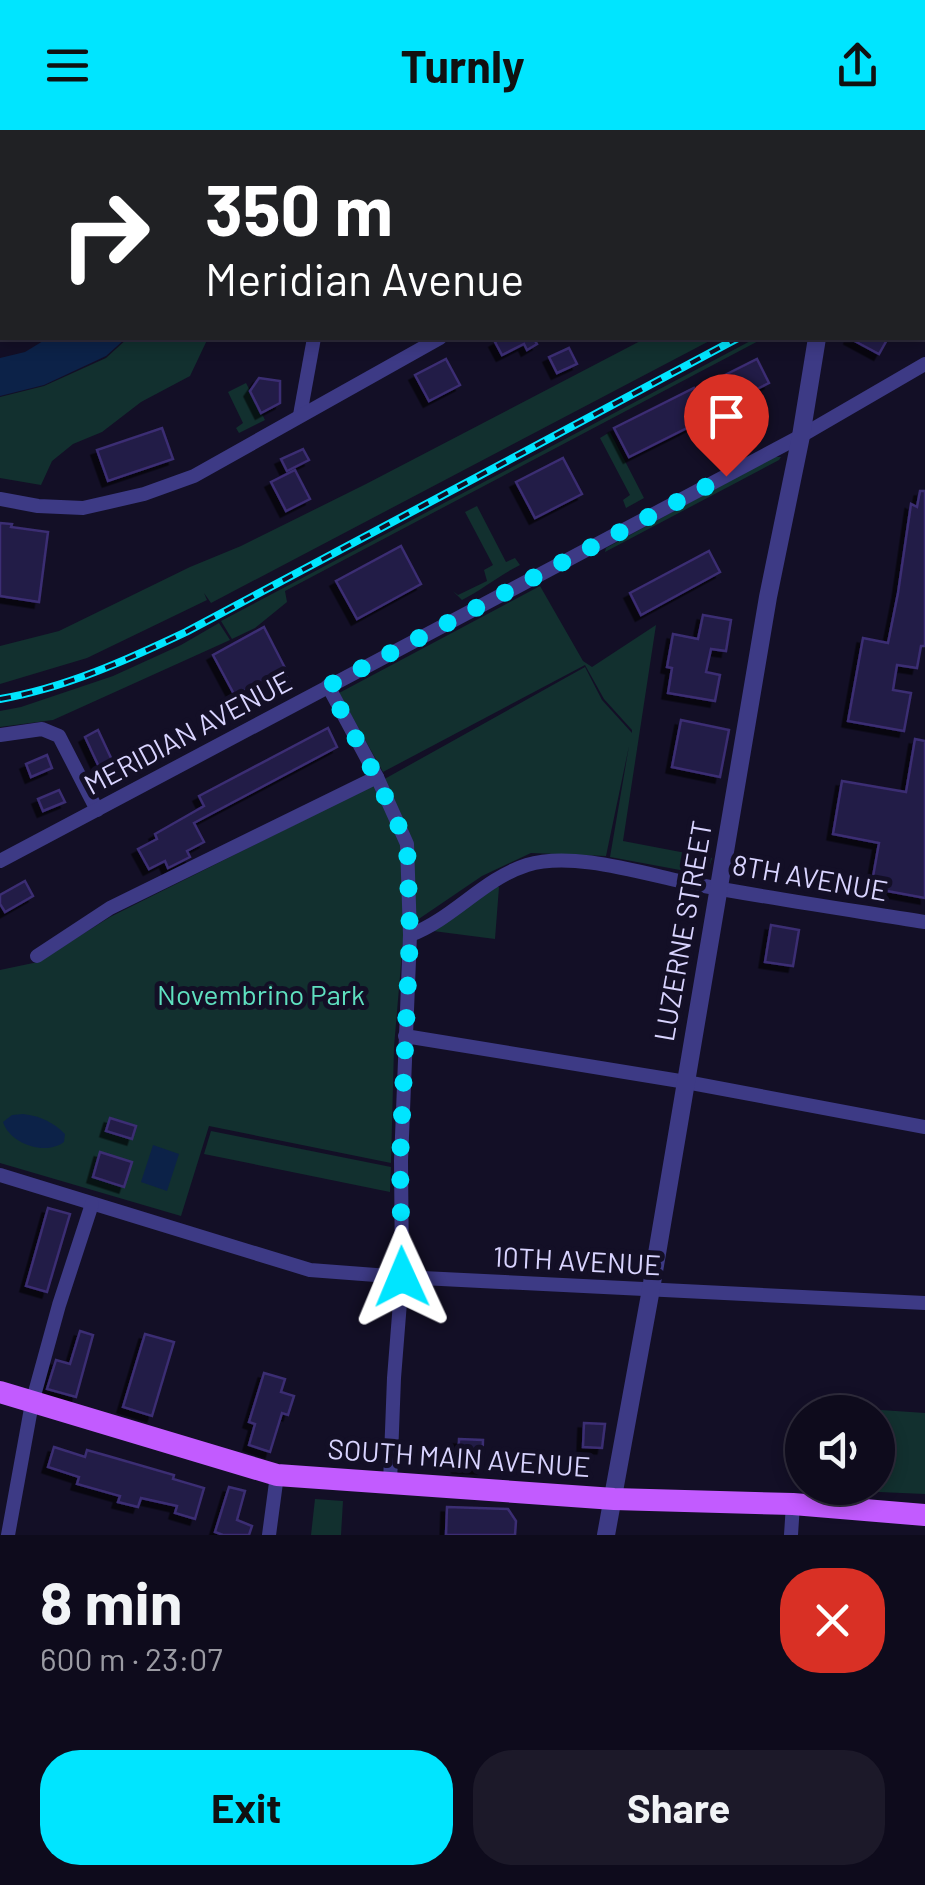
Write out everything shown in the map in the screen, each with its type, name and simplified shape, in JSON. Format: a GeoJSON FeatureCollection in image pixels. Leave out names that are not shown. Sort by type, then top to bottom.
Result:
{"type":"FeatureCollection","features":[{"type":"Feature","properties":{"kind":"main road","name":"SOUTH MAIN AVENUE"},"geometry":{"type":"LineString","coordinates":[[0,1392],[278,1476],[614,1500],[785,1504]]}},
{"type":"Feature","properties":{"kind":"main road","name":"SOUTH MAIN AVENUE"},"geometry":{"type":"LineString","coordinates":[[805,1505],[925,1515]]}},
{"type":"Feature","properties":{"kind":"street"},"geometry":{"type":"LineString","coordinates":[[300,415],[314,340]]}},
{"type":"Feature","properties":{"kind":"street"},"geometry":{"type":"LineString","coordinates":[[0,499],[83,508],[144,494],[194,476],[436,340]]}},
{"type":"Feature","properties":{"kind":"street","name":"LUZERNE STREET"},"geometry":{"type":"LineString","coordinates":[[606,1535],[768,598],[817,340]]}},
{"type":"Feature","properties":{"kind":"street","name":"MERIDIAN AVENUE"},"geometry":{"type":"LineString","coordinates":[[1,861],[801,436],[925,364]]}},
{"type":"Feature","properties":{"kind":"street"},"geometry":{"type":"LineString","coordinates":[[328,686],[407,844],[410,935],[400,1161],[402,1277],[390,1483]]}},
{"type":"Feature","properties":{"kind":"street"},"geometry":{"type":"LineString","coordinates":[[0,735],[42,729],[59,736],[97,810]]}},
{"type":"Feature","properties":{"kind":"street"},"geometry":{"type":"LineString","coordinates":[[37,956],[110,908],[376,777]]}},
{"type":"Feature","properties":{"kind":"street","name":"8TH AVENUE"},"geometry":{"type":"LineString","coordinates":[[410,935],[430,928],[499,877],[531,864],[578,860],[925,922]]}},
{"type":"Feature","properties":{"kind":"street"},"geometry":{"type":"LineString","coordinates":[[405,1036],[686,1082],[925,1127]]}},
{"type":"Feature","properties":{"kind":"street","name":"10TH AVENUE"},"geometry":{"type":"LineString","coordinates":[[0,1175],[310,1270],[925,1303]]}},
{"type":"Feature","properties":{"kind":"street"},"geometry":{"type":"LineString","coordinates":[[8,1535],[32,1402],[92,1204]]}},
{"type":"Feature","properties":{"kind":"street"},"geometry":{"type":"LineString","coordinates":[[270,1535],[278,1476]]}},
{"type":"Feature","properties":{"kind":"street"},"geometry":{"type":"LineString","coordinates":[[791,1535],[793,1505]]}},
{"type":"Feature","properties":{"kind":"green space"},"geometry":{"type":"Polygon","coordinates":[[[126,340],[207,340],[190,376],[141,402],[102,432],[73,444],[52,461],[41,485],[0,478],[0,397],[44,386],[106,358],[126,340]]]}},
{"type":"Feature","properties":{"kind":"green space"},"geometry":{"type":"Polygon","coordinates":[[[642,340],[711,340],[211,603],[204,593],[207,600],[87,658],[0,684],[0,646],[59,631],[366,484],[642,340]]]}},
{"type":"Feature","properties":{"kind":"green space"},"geometry":{"type":"Polygon","coordinates":[[[752,340],[760,340],[285,591],[287,602],[255,628],[232,639],[221,621],[752,340]]]}},
{"type":"Feature","properties":{"kind":"green space"},"geometry":{"type":"Polygon","coordinates":[[[246,383],[265,420],[239,433],[236,428],[243,423],[228,392],[246,383]]]}},
{"type":"Feature","properties":{"kind":"green space"},"geometry":{"type":"Polygon","coordinates":[[[610,432],[644,498],[626,508],[623,500],[630,495],[600,438],[610,432]]]}},
{"type":"Feature","properties":{"kind":"green space"},"geometry":{"type":"Polygon","coordinates":[[[774,457],[781,457],[605,552],[606,548],[774,457]]]}},
{"type":"Feature","properties":{"kind":"green space"},"geometry":{"type":"Polygon","coordinates":[[[477,506],[506,562],[515,558],[520,565],[462,600],[453,591],[458,595],[487,581],[484,570],[493,565],[465,512],[477,506]]]}},
{"type":"Feature","properties":{"kind":"green space","name":"Novembrino Park"},"geometry":{"type":"Polygon","coordinates":[[[540,586],[583,661],[592,667],[656,625],[623,841],[712,858],[707,875],[610,857],[629,746],[606,856],[531,853],[482,876],[404,929],[394,1047],[391,1163],[209,1126],[181,1216],[0,1163],[0,970],[38,962],[110,917],[372,786],[585,667],[602,700],[632,733],[604,699],[585,665],[383,772],[339,693],[540,586]]]}},
{"type":"Feature","properties":{"kind":"green space"},"geometry":{"type":"Polygon","coordinates":[[[219,623],[230,640],[53,720],[0,727],[0,711],[113,676],[219,623]]]}},
{"type":"Feature","properties":{"kind":"green space"},"geometry":{"type":"Polygon","coordinates":[[[496,887],[495,939],[433,931],[496,887]]]}},
{"type":"Feature","properties":{"kind":"green space"},"geometry":{"type":"Polygon","coordinates":[[[211,1131],[391,1167],[390,1192],[204,1154],[211,1131]]]}},
{"type":"Feature","properties":{"kind":"green space"},"geometry":{"type":"Polygon","coordinates":[[[895,1411],[925,1413],[925,1494],[895,1493],[895,1411]]]}},
{"type":"Feature","properties":{"kind":"green space"},"geometry":{"type":"Polygon","coordinates":[[[315,1499],[343,1501],[341,1535],[311,1535],[315,1499]]]}},
{"type":"Feature","properties":{"kind":"water"},"geometry":{"type":"Polygon","coordinates":[[[45,340],[124,340],[106,356],[44,385],[0,396],[0,358],[25,352],[45,340]]]}},
{"type":"Feature","properties":{"kind":"water"},"geometry":{"type":"Polygon","coordinates":[[[23,1114],[56,1126],[65,1134],[64,1142],[38,1148],[20,1142],[3,1122],[12,1115],[23,1114]]]}},
{"type":"Feature","properties":{"kind":"water"},"geometry":{"type":"Polygon","coordinates":[[[153,1145],[179,1154],[167,1191],[141,1182],[153,1145]]]}},
{"type":"Feature","properties":{"kind":"building"},"geometry":{"type":"Polygon","coordinates":[[[535,340],[537,344],[527,350],[524,344],[502,355],[495,342],[535,340]]]}},
{"type":"Feature","properties":{"kind":"building"},"geometry":{"type":"Polygon","coordinates":[[[853,340],[887,340],[879,354],[853,340]]]}},
{"type":"Feature","properties":{"kind":"building"},"geometry":{"type":"Polygon","coordinates":[[[569,348],[577,364],[557,373],[549,357],[569,348]]]}},
{"type":"Feature","properties":{"kind":"building"},"geometry":{"type":"Polygon","coordinates":[[[446,359],[460,385],[429,401],[415,375],[446,359]]]}},
{"type":"Feature","properties":{"kind":"building"},"geometry":{"type":"Polygon","coordinates":[[[757,359],[769,383],[733,401],[721,377],[757,359]]]}},
{"type":"Feature","properties":{"kind":"building"},"geometry":{"type":"Polygon","coordinates":[[[259,378],[280,381],[280,403],[261,413],[250,391],[259,378]]]}},
{"type":"Feature","properties":{"kind":"building"},"geometry":{"type":"Polygon","coordinates":[[[694,388],[709,417],[629,457],[614,428],[694,388]]]}},
{"type":"Feature","properties":{"kind":"building"},"geometry":{"type":"Polygon","coordinates":[[[162,428],[173,459],[108,481],[97,450],[162,428]]]}},
{"type":"Feature","properties":{"kind":"building"},"geometry":{"type":"Polygon","coordinates":[[[303,449],[309,460],[287,471],[281,459],[303,449]]]}},
{"type":"Feature","properties":{"kind":"building"},"geometry":{"type":"Polygon","coordinates":[[[563,458],[582,494],[535,518],[516,482],[563,458]]]}},
{"type":"Feature","properties":{"kind":"building"},"geometry":{"type":"Polygon","coordinates":[[[295,470],[310,499],[286,511],[271,482],[295,470]]]}},
{"type":"Feature","properties":{"kind":"building"},"geometry":{"type":"Polygon","coordinates":[[[920,491],[925,491],[925,646],[921,646],[917,668],[897,665],[893,690],[911,693],[904,731],[848,721],[863,638],[888,643],[911,504],[917,507],[920,491]]]}},
{"type":"Feature","properties":{"kind":"building"},"geometry":{"type":"Polygon","coordinates":[[[0,523],[48,532],[39,602],[0,596],[0,523]]]}},
{"type":"Feature","properties":{"kind":"building"},"geometry":{"type":"Polygon","coordinates":[[[401,546],[421,584],[357,619],[336,581],[401,546]]]}},
{"type":"Feature","properties":{"kind":"building"},"geometry":{"type":"Polygon","coordinates":[[[709,551],[720,572],[641,615],[630,593],[709,551]]]}},
{"type":"Feature","properties":{"kind":"building"},"geometry":{"type":"Polygon","coordinates":[[[703,615],[731,620],[726,651],[711,649],[706,672],[720,675],[715,701],[668,693],[672,668],[667,667],[673,634],[698,639],[703,615]]]}},
{"type":"Feature","properties":{"kind":"building"},"geometry":{"type":"Polygon","coordinates":[[[264,627],[289,681],[275,688],[269,678],[235,696],[213,655],[264,627]]]}},
{"type":"Feature","properties":{"kind":"building"},"geometry":{"type":"Polygon","coordinates":[[[681,720],[729,730],[720,777],[672,767],[681,720]]]}},
{"type":"Feature","properties":{"kind":"building"},"geometry":{"type":"Polygon","coordinates":[[[328,728],[337,747],[194,823],[204,842],[187,851],[190,857],[168,868],[165,861],[149,869],[138,849],[157,839],[155,834],[204,806],[199,796],[328,728]]]}},
{"type":"Feature","properties":{"kind":"building"},"geometry":{"type":"Polygon","coordinates":[[[98,730],[119,775],[106,782],[85,737],[98,730]]]}},
{"type":"Feature","properties":{"kind":"building"},"geometry":{"type":"Polygon","coordinates":[[[915,739],[925,741],[925,898],[871,888],[879,843],[833,834],[842,781],[906,792],[915,739]]]}},
{"type":"Feature","properties":{"kind":"building"},"geometry":{"type":"Polygon","coordinates":[[[47,755],[52,768],[31,777],[26,764],[47,755]]]}},
{"type":"Feature","properties":{"kind":"building"},"geometry":{"type":"Polygon","coordinates":[[[59,790],[65,802],[43,811],[38,799],[59,790]]]}},
{"type":"Feature","properties":{"kind":"building"},"geometry":{"type":"Polygon","coordinates":[[[25,881],[33,896],[5,912],[0,895],[25,881]]]}},
{"type":"Feature","properties":{"kind":"building"},"geometry":{"type":"Polygon","coordinates":[[[771,925],[799,930],[793,966],[765,962],[771,925]]]}},
{"type":"Feature","properties":{"kind":"building"},"geometry":{"type":"Polygon","coordinates":[[[110,1118],[136,1126],[132,1139],[106,1131],[110,1118]]]}},
{"type":"Feature","properties":{"kind":"building"},"geometry":{"type":"Polygon","coordinates":[[[100,1152],[132,1162],[124,1187],[93,1177],[100,1152]]]}},
{"type":"Feature","properties":{"kind":"building"},"geometry":{"type":"Polygon","coordinates":[[[48,1208],[70,1214],[47,1292],[26,1286],[48,1208]]]}},
{"type":"Feature","properties":{"kind":"building"},"geometry":{"type":"Polygon","coordinates":[[[80,1331],[93,1335],[76,1397],[47,1389],[56,1360],[70,1364],[80,1331]]]}},
{"type":"Feature","properties":{"kind":"building"},"geometry":{"type":"Polygon","coordinates":[[[145,1334],[174,1342],[152,1416],[123,1407],[145,1334]]]}},
{"type":"Feature","properties":{"kind":"building"},"geometry":{"type":"Polygon","coordinates":[[[264,1373],[285,1379],[281,1392],[294,1396],[288,1415],[282,1413],[270,1452],[249,1445],[255,1424],[249,1422],[264,1373]]]}},
{"type":"Feature","properties":{"kind":"building"},"geometry":{"type":"Polygon","coordinates":[[[584,1423],[605,1424],[602,1448],[583,1447],[584,1423]]]}},
{"type":"Feature","properties":{"kind":"building"},"geometry":{"type":"Polygon","coordinates":[[[459,1439],[483,1440],[482,1468],[458,1467],[459,1439]]]}},
{"type":"Feature","properties":{"kind":"building"},"geometry":{"type":"Polygon","coordinates":[[[54,1447],[85,1457],[87,1450],[174,1475],[173,1479],[204,1488],[195,1519],[175,1513],[177,1506],[141,1498],[138,1507],[118,1502],[120,1496],[77,1484],[79,1477],[48,1467],[54,1447]]]}},
{"type":"Feature","properties":{"kind":"building"},"geometry":{"type":"Polygon","coordinates":[[[229,1487],[245,1491],[237,1520],[252,1526],[249,1535],[215,1532],[229,1487]]]}},
{"type":"Feature","properties":{"kind":"building"},"geometry":{"type":"Polygon","coordinates":[[[447,1507],[508,1509],[516,1521],[515,1535],[446,1535],[447,1507]]]}},
{"type":"Feature","properties":{"kind":"railway"},"geometry":{"type":"LineString","coordinates":[[0,699],[72,680],[186,632],[734,340]]}},
{"type":"Feature","properties":{"kind":"route"},"geometry":{"type":"LineString","coordinates":[[402,1277],[400,1161],[410,935],[407,844],[328,686],[726,476]]}}]}
